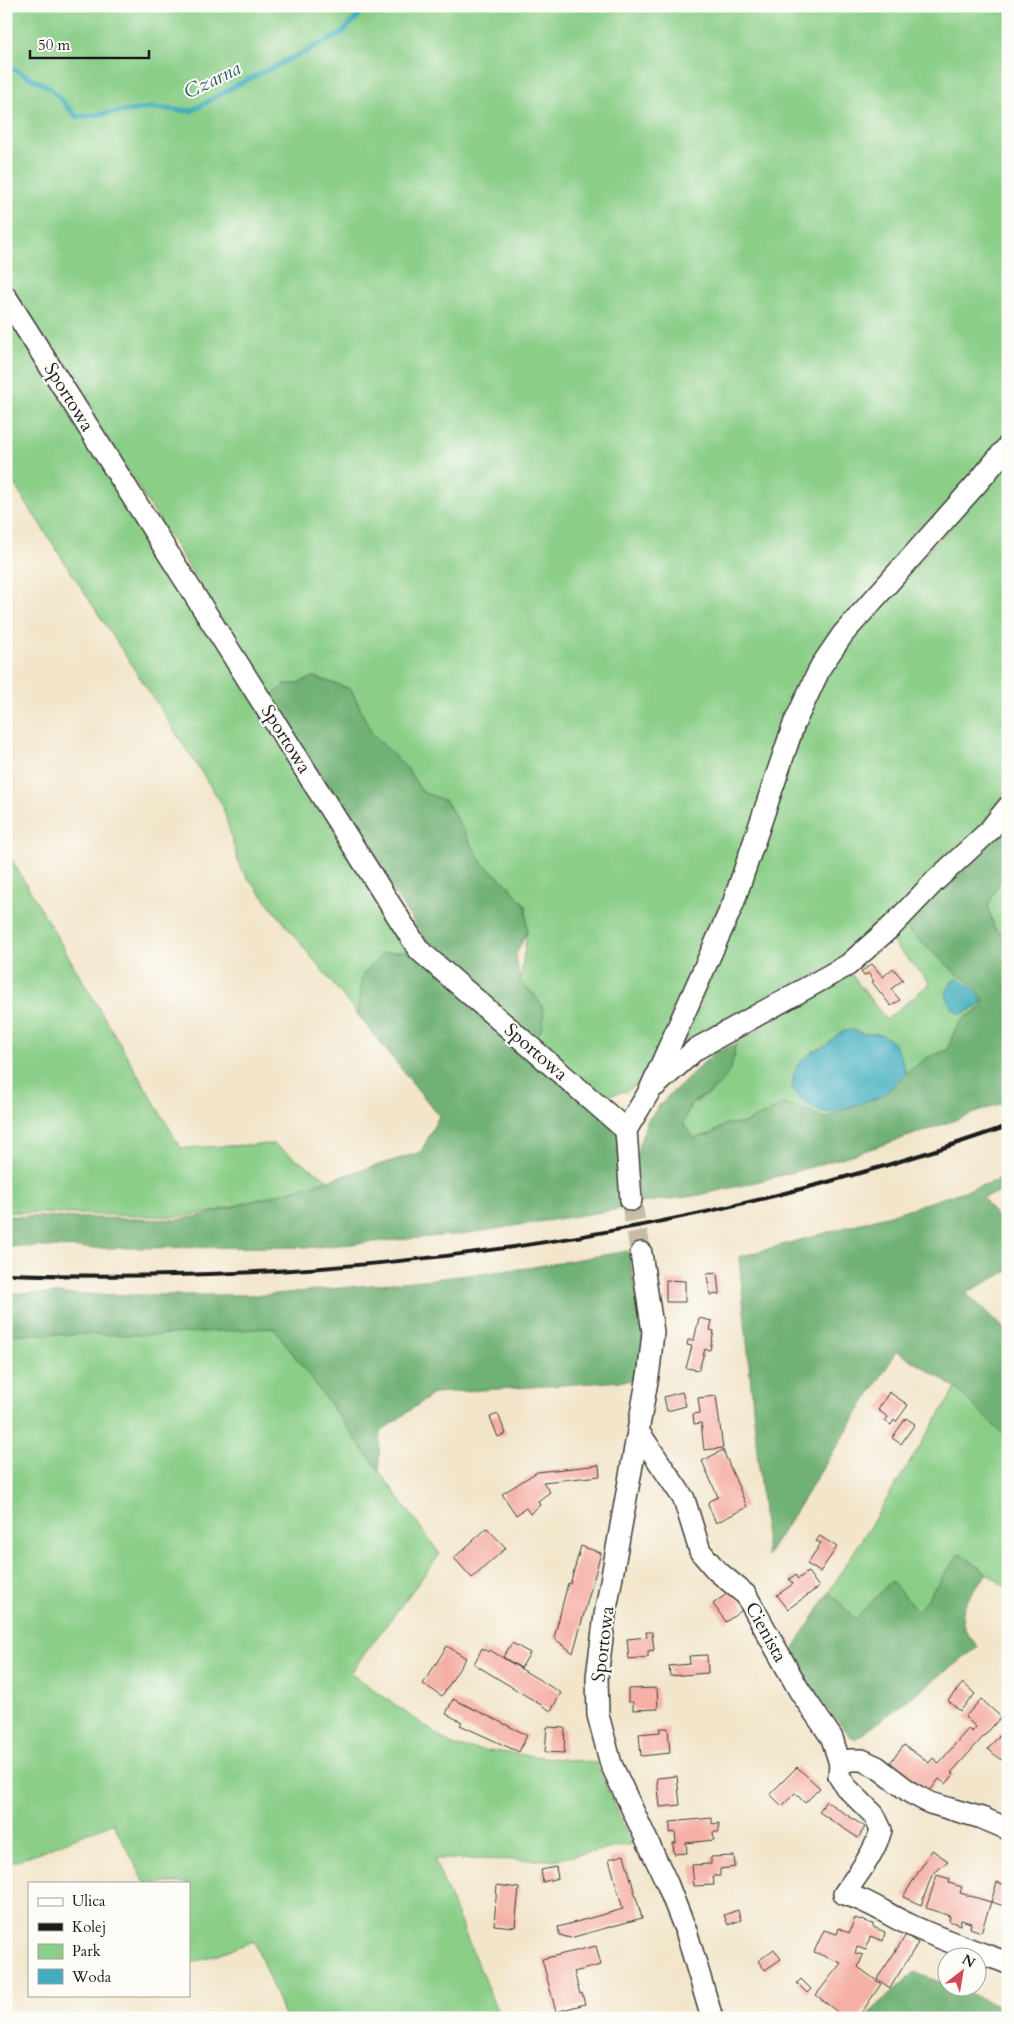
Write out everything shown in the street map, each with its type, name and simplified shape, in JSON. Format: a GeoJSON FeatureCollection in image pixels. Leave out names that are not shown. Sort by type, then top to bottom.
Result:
{"type":"FeatureCollection","features":[{"type":"Feature","properties":{"kind":"street","name":"Sportowa"},"geometry":{"type":"LineString","coordinates":[[6,297],[419,950],[626,1130]]}},
{"type":"Feature","properties":{"kind":"street"},"geometry":{"type":"LineString","coordinates":[[631,1200],[626,1130],[649,1092],[733,904],[794,724],[821,666],[843,634],[979,482],[1008,446]]}},
{"type":"Feature","properties":{"kind":"street"},"geometry":{"type":"LineString","coordinates":[[649,1092],[696,1049],[848,965],[893,925],[936,880],[988,832],[1008,806]]}},
{"type":"Feature","properties":{"kind":"street","name":"Sportowa"},"geometry":{"type":"LineString","coordinates":[[641,1253],[653,1332],[649,1370],[605,1615],[597,1677],[598,1715],[611,1764],[667,1883],[687,1934],[712,2018]]}},
{"type":"Feature","properties":{"kind":"street","name":"Cienista"},"geometry":{"type":"LineString","coordinates":[[638,1431],[684,1499],[700,1550],[716,1570],[746,1595],[799,1690],[832,1738],[840,1764],[839,1776],[874,1815],[881,1830],[868,1859],[844,1894],[860,1898],[908,1925],[946,1941],[1008,1963]]}},
{"type":"Feature","properties":{"kind":"street"},"geometry":{"type":"LineString","coordinates":[[840,1764],[850,1760],[862,1760],[877,1768],[911,1793],[930,1803],[982,1818],[1008,1829]]}},
{"type":"Feature","properties":{"kind":"green space"},"geometry":{"type":"Polygon","coordinates":[[[6,6],[1008,6],[1008,437],[824,651],[726,907],[654,1074],[626,1091],[610,1095],[594,1092],[535,1040],[535,994],[520,983],[527,932],[526,906],[505,882],[482,863],[446,801],[422,792],[407,768],[371,732],[351,689],[314,677],[296,684],[284,684],[271,697],[6,278],[6,6]]]}},
{"type":"Feature","properties":{"kind":"green space"},"geometry":{"type":"Polygon","coordinates":[[[6,307],[419,950],[362,976],[358,1015],[240,868],[222,804],[6,472],[6,307]]]}},
{"type":"Feature","properties":{"kind":"green space"},"geometry":{"type":"Polygon","coordinates":[[[1004,468],[1008,471],[1008,799],[857,950],[677,1058],[729,935],[807,714],[837,657],[886,597],[1004,468]]]}},
{"type":"Feature","properties":{"kind":"green space"},"geometry":{"type":"Polygon","coordinates":[[[314,677],[351,689],[371,732],[407,768],[422,792],[446,801],[482,863],[505,882],[526,906],[527,932],[516,954],[520,983],[534,995],[544,1015],[543,1023],[535,1040],[434,952],[392,890],[271,697],[284,684],[296,684],[314,677]]]}},
{"type":"Feature","properties":{"kind":"green space"},"geometry":{"type":"Polygon","coordinates":[[[1008,816],[1008,869],[1003,874],[988,906],[994,928],[1008,939],[1008,1101],[894,1141],[778,1176],[684,1198],[639,1203],[635,1165],[647,1121],[662,1102],[713,1054],[735,1044],[731,1066],[723,1081],[709,1093],[690,1104],[683,1124],[694,1138],[711,1134],[726,1124],[742,1124],[784,1104],[827,1119],[860,1103],[882,1096],[898,1079],[928,1057],[948,1050],[959,1024],[968,1016],[981,1009],[984,1000],[975,985],[957,974],[903,926],[1008,816]]]}},
{"type":"Feature","properties":{"kind":"green space"},"geometry":{"type":"Polygon","coordinates":[[[6,850],[181,1148],[273,1144],[329,1180],[216,1211],[177,1217],[6,1212],[6,850]]]}},
{"type":"Feature","properties":{"kind":"green space"},"geometry":{"type":"Polygon","coordinates":[[[1008,869],[1008,939],[994,928],[988,906],[1003,874],[1008,869]]]}},
{"type":"Feature","properties":{"kind":"green space"},"geometry":{"type":"Polygon","coordinates":[[[903,926],[957,974],[975,985],[984,1000],[981,1009],[963,1020],[956,1029],[948,1050],[928,1057],[898,1079],[882,1096],[860,1103],[827,1119],[804,1109],[763,1115],[742,1124],[726,1124],[711,1134],[694,1138],[683,1124],[691,1104],[711,1093],[734,1058],[735,1044],[850,972],[886,1020],[930,983],[890,940],[903,926]]]}},
{"type":"Feature","properties":{"kind":"green space"},"geometry":{"type":"Polygon","coordinates":[[[419,950],[626,1130],[633,1207],[463,1234],[317,1247],[90,1248],[6,1246],[6,1216],[177,1220],[204,1215],[421,1152],[439,1116],[358,1015],[362,976],[383,953],[419,950]]]}},
{"type":"Feature","properties":{"kind":"green space"},"geometry":{"type":"Polygon","coordinates":[[[1008,1177],[1008,1190],[983,1197],[1008,1234],[1008,1271],[966,1293],[1008,1332],[1008,1440],[956,1388],[897,1351],[767,1556],[739,1257],[890,1215],[1008,1177]]]}},
{"type":"Feature","properties":{"kind":"green space"},"geometry":{"type":"Polygon","coordinates":[[[628,1251],[645,1336],[639,1380],[434,1393],[380,1432],[379,1471],[274,1328],[155,1335],[6,1334],[6,1293],[266,1295],[527,1268],[628,1251]]]}},
{"type":"Feature","properties":{"kind":"green space"},"geometry":{"type":"Polygon","coordinates":[[[274,1328],[440,1554],[350,1673],[455,1747],[596,1763],[632,1844],[553,1860],[434,1859],[500,2018],[285,2018],[254,1941],[190,1964],[190,1882],[144,1882],[113,1823],[6,1865],[6,1332],[67,1335],[274,1328]]]}},
{"type":"Feature","properties":{"kind":"green space"},"geometry":{"type":"Polygon","coordinates":[[[956,1388],[1008,1440],[1008,1589],[960,1553],[918,1611],[855,1619],[829,1592],[956,1388]]]}},
{"type":"Feature","properties":{"kind":"green space"},"geometry":{"type":"Polygon","coordinates":[[[960,1553],[987,1574],[970,1596],[962,1616],[965,1629],[978,1647],[854,1740],[786,1661],[829,1592],[856,1619],[891,1581],[918,1611],[960,1553]]]}},
{"type":"Feature","properties":{"kind":"green space"},"geometry":{"type":"Polygon","coordinates":[[[914,1972],[936,1981],[936,1996],[975,1996],[1008,2009],[1008,2018],[864,2018],[914,1972]]]}},
{"type":"Feature","properties":{"kind":"water"},"geometry":{"type":"Polygon","coordinates":[[[957,978],[974,988],[982,1001],[979,1006],[961,1014],[950,1006],[946,993],[952,981],[957,978]]]}},
{"type":"Feature","properties":{"kind":"water"},"geometry":{"type":"Polygon","coordinates":[[[854,1030],[862,1033],[877,1034],[889,1039],[900,1055],[906,1073],[882,1096],[831,1113],[815,1109],[802,1100],[792,1089],[795,1071],[804,1058],[825,1046],[836,1035],[854,1030]]]}},
{"type":"Feature","properties":{"kind":"building"},"geometry":{"type":"Polygon","coordinates":[[[872,964],[883,977],[893,968],[903,980],[891,989],[900,1000],[891,1006],[872,982],[874,981],[868,973],[864,976],[861,972],[872,964]]]}},
{"type":"Feature","properties":{"kind":"building"},"geometry":{"type":"Polygon","coordinates":[[[717,1273],[719,1294],[710,1295],[707,1274],[717,1273]]]}},
{"type":"Feature","properties":{"kind":"building"},"geometry":{"type":"Polygon","coordinates":[[[666,1280],[685,1281],[685,1302],[666,1302],[666,1280]]]}},
{"type":"Feature","properties":{"kind":"building"},"geometry":{"type":"Polygon","coordinates":[[[699,1318],[712,1321],[710,1330],[714,1331],[710,1350],[705,1349],[699,1370],[686,1368],[692,1346],[687,1345],[688,1340],[694,1340],[699,1318]]]}},
{"type":"Feature","properties":{"kind":"building"},"geometry":{"type":"Polygon","coordinates":[[[682,1392],[686,1406],[667,1411],[664,1397],[682,1392]]]}},
{"type":"Feature","properties":{"kind":"building"},"geometry":{"type":"Polygon","coordinates":[[[889,1392],[908,1405],[896,1422],[894,1420],[891,1425],[885,1421],[888,1417],[878,1410],[889,1392]]]}},
{"type":"Feature","properties":{"kind":"building"},"geometry":{"type":"Polygon","coordinates":[[[716,1396],[723,1448],[704,1450],[701,1423],[694,1424],[693,1414],[700,1413],[698,1398],[716,1396]]]}},
{"type":"Feature","properties":{"kind":"building"},"geometry":{"type":"Polygon","coordinates":[[[498,1414],[506,1434],[498,1437],[490,1417],[498,1414]]]}},
{"type":"Feature","properties":{"kind":"building"},"geometry":{"type":"Polygon","coordinates":[[[906,1418],[915,1424],[901,1444],[892,1438],[906,1418]]]}},
{"type":"Feature","properties":{"kind":"building"},"geometry":{"type":"Polygon","coordinates":[[[723,1450],[747,1507],[716,1523],[708,1504],[709,1501],[718,1497],[702,1461],[723,1450]]]}},
{"type":"Feature","properties":{"kind":"building"},"geometry":{"type":"Polygon","coordinates":[[[599,1465],[600,1476],[543,1482],[550,1492],[538,1501],[540,1505],[530,1514],[526,1508],[516,1515],[502,1494],[537,1472],[599,1465]]]}},
{"type":"Feature","properties":{"kind":"building"},"geometry":{"type":"Polygon","coordinates":[[[487,1528],[506,1548],[472,1578],[454,1558],[487,1528]]]}},
{"type":"Feature","properties":{"kind":"building"},"geometry":{"type":"Polygon","coordinates":[[[820,1536],[837,1547],[820,1572],[807,1564],[821,1543],[816,1541],[820,1536]]]}},
{"type":"Feature","properties":{"kind":"building"},"geometry":{"type":"Polygon","coordinates":[[[581,1546],[601,1553],[573,1653],[554,1638],[568,1583],[570,1584],[581,1546]]]}},
{"type":"Feature","properties":{"kind":"building"},"geometry":{"type":"Polygon","coordinates":[[[808,1572],[819,1587],[788,1609],[777,1595],[793,1584],[789,1579],[795,1575],[798,1579],[808,1572]]]}},
{"type":"Feature","properties":{"kind":"building"},"geometry":{"type":"Polygon","coordinates":[[[732,1590],[745,1608],[726,1622],[713,1604],[732,1590]]]}},
{"type":"Feature","properties":{"kind":"building"},"geometry":{"type":"Polygon","coordinates":[[[646,1632],[652,1632],[654,1650],[648,1651],[648,1657],[629,1659],[627,1639],[647,1637],[646,1632]]]}},
{"type":"Feature","properties":{"kind":"building"},"geometry":{"type":"Polygon","coordinates":[[[512,1643],[530,1653],[521,1668],[503,1657],[512,1643]]]}},
{"type":"Feature","properties":{"kind":"building"},"geometry":{"type":"Polygon","coordinates":[[[447,1646],[466,1658],[442,1696],[423,1684],[447,1646]]]}},
{"type":"Feature","properties":{"kind":"building"},"geometry":{"type":"Polygon","coordinates":[[[482,1648],[489,1652],[490,1650],[561,1693],[551,1711],[474,1664],[482,1648]]]}},
{"type":"Feature","properties":{"kind":"building"},"geometry":{"type":"Polygon","coordinates":[[[707,1655],[708,1673],[670,1676],[669,1666],[690,1664],[689,1656],[707,1655]]]}},
{"type":"Feature","properties":{"kind":"building"},"geometry":{"type":"Polygon","coordinates":[[[963,1683],[975,1694],[960,1711],[948,1700],[963,1683]]]}},
{"type":"Feature","properties":{"kind":"building"},"geometry":{"type":"Polygon","coordinates":[[[657,1688],[658,1709],[633,1710],[633,1702],[628,1702],[628,1689],[657,1688]]]}},
{"type":"Feature","properties":{"kind":"building"},"geometry":{"type":"Polygon","coordinates":[[[453,1699],[527,1735],[519,1752],[460,1725],[462,1722],[446,1714],[453,1699]]]}},
{"type":"Feature","properties":{"kind":"building"},"geometry":{"type":"Polygon","coordinates":[[[981,1699],[1001,1717],[951,1773],[954,1774],[946,1784],[939,1779],[929,1792],[889,1764],[904,1745],[929,1763],[933,1758],[939,1763],[968,1729],[972,1732],[976,1727],[965,1717],[981,1699]]]}},
{"type":"Feature","properties":{"kind":"building"},"geometry":{"type":"Polygon","coordinates":[[[1008,1725],[1008,1751],[1001,1760],[988,1749],[1008,1725]]]}},
{"type":"Feature","properties":{"kind":"building"},"geometry":{"type":"Polygon","coordinates":[[[547,1727],[565,1728],[564,1753],[545,1752],[547,1727]]]}},
{"type":"Feature","properties":{"kind":"building"},"geometry":{"type":"Polygon","coordinates":[[[660,1728],[668,1728],[670,1753],[641,1756],[639,1734],[660,1732],[660,1728]]]}},
{"type":"Feature","properties":{"kind":"building"},"geometry":{"type":"Polygon","coordinates":[[[797,1767],[820,1788],[805,1803],[795,1793],[782,1806],[770,1794],[797,1767]]]}},
{"type":"Feature","properties":{"kind":"building"},"geometry":{"type":"Polygon","coordinates":[[[677,1776],[680,1805],[660,1807],[657,1778],[677,1776]]]}},
{"type":"Feature","properties":{"kind":"building"},"geometry":{"type":"Polygon","coordinates":[[[826,1801],[865,1827],[858,1838],[819,1812],[826,1801]]]}},
{"type":"Feature","properties":{"kind":"building"},"geometry":{"type":"Polygon","coordinates":[[[712,1818],[712,1824],[719,1823],[719,1832],[713,1832],[714,1840],[686,1843],[687,1853],[674,1854],[675,1832],[670,1833],[670,1822],[712,1818]]]}},
{"type":"Feature","properties":{"kind":"building"},"geometry":{"type":"Polygon","coordinates":[[[932,1850],[948,1861],[932,1875],[921,1905],[903,1897],[932,1850]]]}},
{"type":"Feature","properties":{"kind":"building"},"geometry":{"type":"Polygon","coordinates":[[[624,1855],[642,1918],[570,1938],[560,1935],[558,1927],[623,1909],[609,1859],[624,1855]]]}},
{"type":"Feature","properties":{"kind":"building"},"geometry":{"type":"Polygon","coordinates":[[[734,1856],[735,1867],[720,1869],[720,1876],[713,1876],[714,1885],[694,1886],[692,1865],[711,1864],[711,1857],[734,1856]]]}},
{"type":"Feature","properties":{"kind":"building"},"geometry":{"type":"Polygon","coordinates":[[[556,1867],[558,1878],[543,1882],[541,1870],[556,1867]]]}},
{"type":"Feature","properties":{"kind":"building"},"geometry":{"type":"Polygon","coordinates":[[[937,1875],[950,1879],[949,1883],[962,1887],[960,1893],[991,1902],[981,1932],[970,1928],[971,1923],[961,1920],[960,1925],[949,1921],[950,1916],[926,1908],[937,1875]]]}},
{"type":"Feature","properties":{"kind":"building"},"geometry":{"type":"Polygon","coordinates":[[[997,1882],[1008,1886],[1008,1907],[991,1902],[997,1882]]]}},
{"type":"Feature","properties":{"kind":"building"},"geometry":{"type":"Polygon","coordinates":[[[497,1885],[519,1888],[515,1927],[494,1925],[497,1885]]]}},
{"type":"Feature","properties":{"kind":"building"},"geometry":{"type":"Polygon","coordinates":[[[738,1910],[741,1920],[728,1925],[724,1915],[738,1910]]]}},
{"type":"Feature","properties":{"kind":"building"},"geometry":{"type":"Polygon","coordinates":[[[855,1918],[873,1924],[873,1927],[885,1932],[883,1941],[870,1936],[866,1950],[857,1947],[855,1953],[863,1955],[858,1967],[881,1984],[858,2018],[845,2018],[816,1995],[841,1963],[814,1952],[824,1930],[837,1934],[839,1928],[849,1933],[855,1918]]]}},
{"type":"Feature","properties":{"kind":"building"},"geometry":{"type":"Polygon","coordinates":[[[906,1935],[918,1943],[890,1988],[877,1979],[906,1935]]]}},
{"type":"Feature","properties":{"kind":"building"},"geometry":{"type":"Polygon","coordinates":[[[596,1946],[601,1965],[574,1972],[585,2004],[556,2012],[542,1959],[596,1946]]]}},
{"type":"Feature","properties":{"kind":"building"},"geometry":{"type":"Polygon","coordinates":[[[774,1949],[781,1959],[765,1970],[758,1961],[774,1949]]]}},
{"type":"Feature","properties":{"kind":"building"},"geometry":{"type":"Polygon","coordinates":[[[801,1979],[811,1989],[807,1993],[797,1983],[801,1979]]]}},
{"type":"Feature","properties":{"kind":"waterway","name":"Czarna"},"geometry":{"type":"LineString","coordinates":[[6,65],[50,88],[77,117],[152,108],[191,111],[237,85],[341,34],[368,6]]}},
{"type":"Feature","properties":{"kind":"tunnel"},"geometry":{"type":"LineString","coordinates":[[631,1200],[641,1253]]}},
{"type":"Feature","properties":{"kind":"railway"},"geometry":{"type":"LineString","coordinates":[[6,1274],[134,1276],[261,1272],[388,1262],[514,1247],[640,1226],[764,1198],[887,1165],[1008,1126]]}}]}
